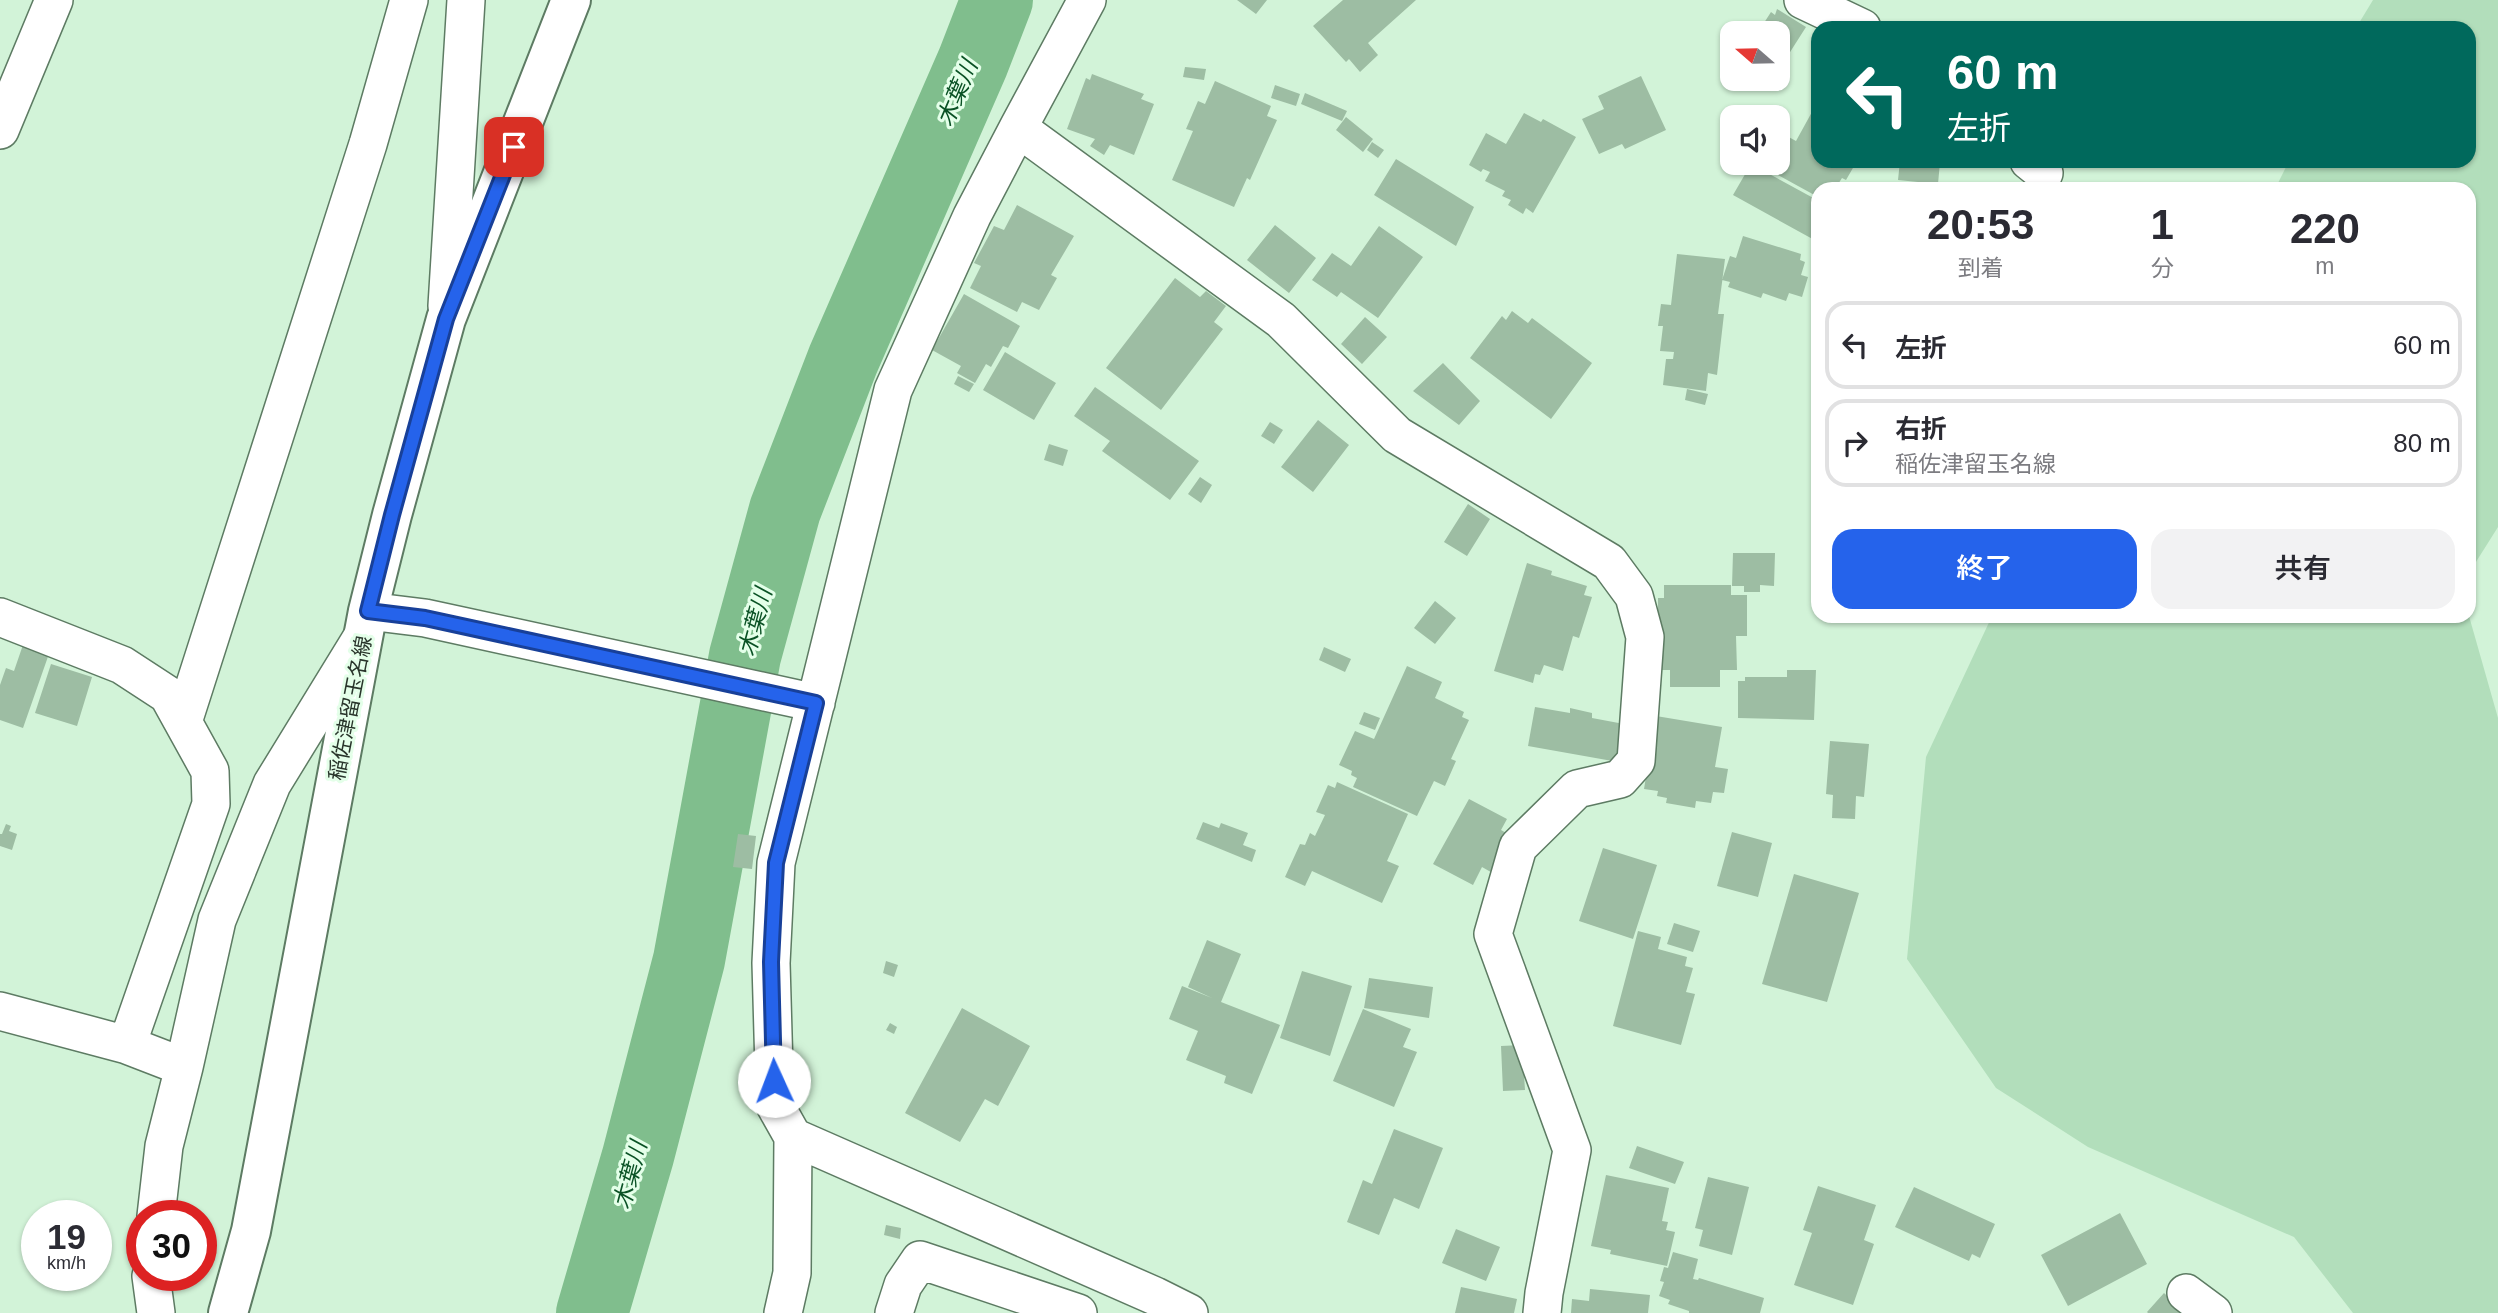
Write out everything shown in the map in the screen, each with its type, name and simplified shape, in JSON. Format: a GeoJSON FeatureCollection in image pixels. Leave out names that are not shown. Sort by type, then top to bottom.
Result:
{"type":"FeatureCollection","features":[{"type":"Feature","properties":{"kind":"main road","name":"稲佐津留玉名線"},"geometry":{"type":"LineString","coordinates":[[228,1313],[251,1231],[367,622],[392,515],[446,319],[571,0]]}},
{"type":"Feature","properties":{"kind":"street"},"geometry":{"type":"LineString","coordinates":[[0,130],[54,0]]}},
{"type":"Feature","properties":{"kind":"street"},"geometry":{"type":"LineString","coordinates":[[183,722],[368,144],[409,0]]}},
{"type":"Feature","properties":{"kind":"street"},"geometry":{"type":"LineString","coordinates":[[783,1313],[792,1273],[793,1137],[775,1105],[771,962],[776,863],[804,700],[893,390],[972,216],[1087,0]]}},
{"type":"Feature","properties":{"kind":"street"},"geometry":{"type":"LineString","coordinates":[[1803,0],[1847,21]]}},
{"type":"Feature","properties":{"kind":"street"},"geometry":{"type":"LineString","coordinates":[[446,319],[467,4]]}},
{"type":"Feature","properties":{"kind":"street"},"geometry":{"type":"LineString","coordinates":[[1018,128],[1281,320],[1397,435],[1609,562],[1634,596],[1645,637],[1636,761],[1620,779],[1577,789],[1518,847],[1493,934],[1572,1150],[1542,1313]]}},
{"type":"Feature","properties":{"kind":"street"},"geometry":{"type":"LineString","coordinates":[[0,617],[122,666],[168,695],[211,771],[211,804],[127,1045]]}},
{"type":"Feature","properties":{"kind":"street"},"geometry":{"type":"LineString","coordinates":[[158,1200],[164,1146],[217,920],[272,784],[367,622],[425,618],[804,700]]}},
{"type":"Feature","properties":{"kind":"street"},"geometry":{"type":"LineString","coordinates":[[0,1011],[127,1045],[184,1067]]}},
{"type":"Feature","properties":{"kind":"street"},"geometry":{"type":"LineString","coordinates":[[793,1137],[1145,1304],[1189,1313]]}},
{"type":"Feature","properties":{"kind":"street"},"geometry":{"type":"LineString","coordinates":[[894,1313],[903,1285],[920,1260],[1078,1313]]}},
{"type":"Feature","properties":{"kind":"street"},"geometry":{"type":"LineString","coordinates":[[153,1291],[156,1313]]}},
{"type":"Feature","properties":{"kind":"green space"},"geometry":{"type":"Polygon","coordinates":[[[2373,0],[2498,0],[2498,527],[2476,562],[2476,182],[2278,182],[2286,168],[2476,168],[2476,21],[2360,21],[2373,0]]]}},
{"type":"Feature","properties":{"kind":"green space"},"geometry":{"type":"Polygon","coordinates":[[[1989,623],[2471,623],[2498,718],[2498,1313],[2353,1313],[2294,1237],[2088,1147],[1996,1088],[1907,959],[1926,757],[1989,623]]]}},
{"type":"Feature","properties":{"kind":"building"},"geometry":{"type":"Polygon","coordinates":[[[1237,0],[1267,0],[1256,14],[1237,0]]]}},
{"type":"Feature","properties":{"kind":"building"},"geometry":{"type":"Polygon","coordinates":[[[1343,0],[1416,0],[1368,43],[1378,55],[1360,72],[1349,59],[1346,62],[1313,26],[1343,0]]]}},
{"type":"Feature","properties":{"kind":"building"},"geometry":{"type":"Polygon","coordinates":[[[1777,9],[1806,27],[1790,52],[1790,21],[1765,21],[1771,12],[1775,15],[1777,9]]]}},
{"type":"Feature","properties":{"kind":"building"},"geometry":{"type":"Polygon","coordinates":[[[1185,67],[1206,69],[1204,80],[1183,77],[1185,67]]]}},
{"type":"Feature","properties":{"kind":"building"},"geometry":{"type":"Polygon","coordinates":[[[1092,74],[1144,94],[1141,99],[1154,104],[1134,155],[1110,145],[1104,155],[1090,146],[1095,139],[1067,129],[1086,78],[1090,80],[1092,74]]]}},
{"type":"Feature","properties":{"kind":"building"},"geometry":{"type":"Polygon","coordinates":[[[1641,76],[1666,130],[1625,149],[1622,144],[1599,154],[1582,119],[1604,109],[1598,96],[1641,76]]]}},
{"type":"Feature","properties":{"kind":"building"},"geometry":{"type":"Polygon","coordinates":[[[1215,81],[1271,106],[1267,116],[1277,120],[1250,180],[1247,178],[1234,207],[1172,180],[1193,131],[1186,129],[1198,101],[1205,104],[1215,81]]]}},
{"type":"Feature","properties":{"kind":"building"},"geometry":{"type":"Polygon","coordinates":[[[1275,85],[1300,94],[1296,106],[1271,98],[1275,85]]]}},
{"type":"Feature","properties":{"kind":"building"},"geometry":{"type":"Polygon","coordinates":[[[1305,93],[1347,111],[1342,121],[1301,104],[1305,93]]]}},
{"type":"Feature","properties":{"kind":"building"},"geometry":{"type":"Polygon","coordinates":[[[1524,113],[1541,122],[1543,119],[1576,137],[1533,213],[1526,208],[1523,214],[1508,205],[1511,200],[1502,196],[1505,191],[1485,181],[1490,172],[1483,169],[1481,172],[1469,165],[1486,133],[1506,144],[1524,113]]]}},
{"type":"Feature","properties":{"kind":"building"},"geometry":{"type":"Polygon","coordinates":[[[1811,114],[1811,168],[1853,168],[1846,180],[1842,178],[1839,182],[1811,182],[1811,193],[1778,175],[1790,175],[1790,138],[1796,141],[1811,114]]]}},
{"type":"Feature","properties":{"kind":"building"},"geometry":{"type":"Polygon","coordinates":[[[1346,117],[1373,139],[1363,152],[1336,130],[1346,117]]]}},
{"type":"Feature","properties":{"kind":"building"},"geometry":{"type":"Polygon","coordinates":[[[1372,142],[1384,150],[1378,158],[1367,150],[1372,142]]]}},
{"type":"Feature","properties":{"kind":"building"},"geometry":{"type":"Polygon","coordinates":[[[1396,159],[1474,207],[1456,246],[1374,195],[1396,159]]]}},
{"type":"Feature","properties":{"kind":"building"},"geometry":{"type":"Polygon","coordinates":[[[1899,168],[1939,168],[1938,182],[1898,180],[1899,168]]]}},
{"type":"Feature","properties":{"kind":"building"},"geometry":{"type":"Polygon","coordinates":[[[1745,175],[1771,175],[1811,197],[1811,238],[1733,195],[1745,175]]]}},
{"type":"Feature","properties":{"kind":"building"},"geometry":{"type":"Polygon","coordinates":[[[1017,205],[1074,236],[1051,275],[1057,278],[1039,310],[1022,302],[1017,312],[970,288],[981,266],[974,263],[994,226],[1004,230],[1017,205]]]}},
{"type":"Feature","properties":{"kind":"building"},"geometry":{"type":"Polygon","coordinates":[[[1275,225],[1316,258],[1289,293],[1247,260],[1275,225]]]}},
{"type":"Feature","properties":{"kind":"building"},"geometry":{"type":"Polygon","coordinates":[[[1379,226],[1423,257],[1378,318],[1341,292],[1337,297],[1312,280],[1332,253],[1351,266],[1379,226]]]}},
{"type":"Feature","properties":{"kind":"building"},"geometry":{"type":"Polygon","coordinates":[[[1743,236],[1801,254],[1800,260],[1805,262],[1801,275],[1808,277],[1802,297],[1789,293],[1786,301],[1763,293],[1761,298],[1728,287],[1730,282],[1722,280],[1730,256],[1736,258],[1743,236]]]}},
{"type":"Feature","properties":{"kind":"building"},"geometry":{"type":"Polygon","coordinates":[[[1677,254],[1725,259],[1718,314],[1724,314],[1717,375],[1708,373],[1706,391],[1663,385],[1666,359],[1673,359],[1674,352],[1660,351],[1663,326],[1658,326],[1661,304],[1671,305],[1677,254]]]}},
{"type":"Feature","properties":{"kind":"building"},"geometry":{"type":"Polygon","coordinates":[[[1175,278],[1200,297],[1206,291],[1226,306],[1214,322],[1223,329],[1161,410],[1106,368],[1175,278]]]}},
{"type":"Feature","properties":{"kind":"building"},"geometry":{"type":"Polygon","coordinates":[[[964,294],[1020,326],[1008,348],[1003,346],[991,367],[986,364],[975,383],[957,373],[961,366],[932,350],[964,294]]]}},
{"type":"Feature","properties":{"kind":"building"},"geometry":{"type":"Polygon","coordinates":[[[1512,311],[1528,323],[1532,318],[1592,363],[1551,419],[1470,358],[1502,316],[1506,320],[1512,311]]]}},
{"type":"Feature","properties":{"kind":"building"},"geometry":{"type":"Polygon","coordinates":[[[1365,317],[1387,337],[1362,364],[1341,344],[1365,317]]]}},
{"type":"Feature","properties":{"kind":"building"},"geometry":{"type":"Polygon","coordinates":[[[1005,352],[1056,383],[1034,420],[983,390],[1005,352]]]}},
{"type":"Feature","properties":{"kind":"building"},"geometry":{"type":"Polygon","coordinates":[[[1443,363],[1480,401],[1459,425],[1413,391],[1443,363]]]}},
{"type":"Feature","properties":{"kind":"building"},"geometry":{"type":"Polygon","coordinates":[[[958,376],[974,384],[969,392],[954,384],[958,376]]]}},
{"type":"Feature","properties":{"kind":"building"},"geometry":{"type":"Polygon","coordinates":[[[1095,387],[1199,461],[1170,500],[1102,451],[1110,441],[1074,416],[1095,387]]]}},
{"type":"Feature","properties":{"kind":"building"},"geometry":{"type":"Polygon","coordinates":[[[1687,389],[1708,394],[1705,405],[1685,400],[1687,389]]]}},
{"type":"Feature","properties":{"kind":"building"},"geometry":{"type":"Polygon","coordinates":[[[1318,420],[1349,445],[1313,492],[1281,467],[1318,420]]]}},
{"type":"Feature","properties":{"kind":"building"},"geometry":{"type":"Polygon","coordinates":[[[1270,422],[1283,430],[1274,444],[1261,436],[1270,422]]]}},
{"type":"Feature","properties":{"kind":"building"},"geometry":{"type":"Polygon","coordinates":[[[1049,444],[1068,450],[1063,466],[1044,460],[1049,444]]]}},
{"type":"Feature","properties":{"kind":"building"},"geometry":{"type":"Polygon","coordinates":[[[1200,477],[1212,485],[1201,503],[1188,494],[1200,477]]]}},
{"type":"Feature","properties":{"kind":"building"},"geometry":{"type":"Polygon","coordinates":[[[1468,504],[1490,519],[1467,556],[1444,542],[1468,504]]]}},
{"type":"Feature","properties":{"kind":"building"},"geometry":{"type":"Polygon","coordinates":[[[1733,553],[1775,553],[1774,586],[1760,585],[1760,592],[1744,592],[1744,586],[1732,586],[1733,553]]]}},
{"type":"Feature","properties":{"kind":"building"},"geometry":{"type":"Polygon","coordinates":[[[1527,563],[1552,571],[1551,575],[1587,586],[1584,595],[1592,597],[1579,638],[1573,636],[1563,671],[1544,665],[1540,675],[1535,674],[1533,683],[1494,671],[1527,563]]]}},
{"type":"Feature","properties":{"kind":"building"},"geometry":{"type":"Polygon","coordinates":[[[1664,585],[1731,585],[1731,595],[1747,595],[1747,636],[1736,636],[1737,670],[1720,670],[1720,687],[1670,687],[1670,670],[1658,670],[1658,598],[1664,598],[1664,585]]]}},
{"type":"Feature","properties":{"kind":"building"},"geometry":{"type":"Polygon","coordinates":[[[1435,601],[1456,618],[1435,644],[1414,628],[1435,601]]]}},
{"type":"Feature","properties":{"kind":"building"},"geometry":{"type":"Polygon","coordinates":[[[25,639],[51,648],[23,728],[0,720],[0,685],[6,668],[14,671],[25,639]]]}},
{"type":"Feature","properties":{"kind":"building"},"geometry":{"type":"Polygon","coordinates":[[[1324,647],[1351,659],[1345,672],[1319,660],[1324,647]]]}},
{"type":"Feature","properties":{"kind":"building"},"geometry":{"type":"Polygon","coordinates":[[[51,664],[92,677],[77,726],[35,713],[51,664]]]}},
{"type":"Feature","properties":{"kind":"building"},"geometry":{"type":"Polygon","coordinates":[[[1407,666],[1442,682],[1435,698],[1464,712],[1462,717],[1469,720],[1451,759],[1456,761],[1445,786],[1434,781],[1417,816],[1353,787],[1357,778],[1351,775],[1352,771],[1339,765],[1355,731],[1374,739],[1407,666]]]}},
{"type":"Feature","properties":{"kind":"building"},"geometry":{"type":"Polygon","coordinates":[[[1787,670],[1816,670],[1814,720],[1738,718],[1738,681],[1745,681],[1745,677],[1787,677],[1787,670]]]}},
{"type":"Feature","properties":{"kind":"building"},"geometry":{"type":"Polygon","coordinates":[[[1535,707],[1570,713],[1570,708],[1592,713],[1592,718],[1624,724],[1618,762],[1528,746],[1535,707]]]}},
{"type":"Feature","properties":{"kind":"building"},"geometry":{"type":"Polygon","coordinates":[[[1364,712],[1380,718],[1375,730],[1359,724],[1364,712]]]}},
{"type":"Feature","properties":{"kind":"building"},"geometry":{"type":"Polygon","coordinates":[[[1656,716],[1722,727],[1715,767],[1728,769],[1724,793],[1713,792],[1711,803],[1696,801],[1695,808],[1666,803],[1667,798],[1657,796],[1658,791],[1644,789],[1656,716]]]}},
{"type":"Feature","properties":{"kind":"building"},"geometry":{"type":"Polygon","coordinates":[[[1830,741],[1869,744],[1864,797],[1856,796],[1855,819],[1832,818],[1833,795],[1826,794],[1830,741]]]}},
{"type":"Feature","properties":{"kind":"building"},"geometry":{"type":"Polygon","coordinates":[[[1337,782],[1408,814],[1387,861],[1399,866],[1382,903],[1312,871],[1305,886],[1285,877],[1300,844],[1305,845],[1310,833],[1315,836],[1325,815],[1316,812],[1328,785],[1335,788],[1337,782]]]}},
{"type":"Feature","properties":{"kind":"building"},"geometry":{"type":"Polygon","coordinates":[[[1469,799],[1507,819],[1501,830],[1515,838],[1496,875],[1482,867],[1473,885],[1433,864],[1469,799]]]}},
{"type":"Feature","properties":{"kind":"building"},"geometry":{"type":"Polygon","coordinates":[[[1203,822],[1219,828],[1221,823],[1248,833],[1243,845],[1256,850],[1252,862],[1196,839],[1203,822]]]}},
{"type":"Feature","properties":{"kind":"building"},"geometry":{"type":"Polygon","coordinates":[[[6,824],[11,826],[9,831],[17,834],[12,850],[0,846],[0,834],[6,824]]]}},
{"type":"Feature","properties":{"kind":"building"},"geometry":{"type":"Polygon","coordinates":[[[1732,832],[1772,843],[1758,897],[1717,886],[1732,832]]]}},
{"type":"Feature","properties":{"kind":"building"},"geometry":{"type":"Polygon","coordinates":[[[738,834],[756,836],[752,869],[733,867],[738,834]]]}},
{"type":"Feature","properties":{"kind":"building"},"geometry":{"type":"Polygon","coordinates":[[[1603,848],[1657,865],[1633,939],[1579,921],[1603,848]]]}},
{"type":"Feature","properties":{"kind":"building"},"geometry":{"type":"Polygon","coordinates":[[[1794,874],[1859,893],[1827,1002],[1762,984],[1794,874]]]}},
{"type":"Feature","properties":{"kind":"building"},"geometry":{"type":"Polygon","coordinates":[[[1674,923],[1700,931],[1693,952],[1667,944],[1674,923]]]}},
{"type":"Feature","properties":{"kind":"building"},"geometry":{"type":"Polygon","coordinates":[[[1638,931],[1661,937],[1658,949],[1687,957],[1685,966],[1693,968],[1686,992],[1695,994],[1681,1045],[1613,1026],[1638,931]]]}},
{"type":"Feature","properties":{"kind":"building"},"geometry":{"type":"Polygon","coordinates":[[[1207,940],[1241,954],[1221,1002],[1280,1025],[1252,1094],[1224,1083],[1226,1076],[1186,1060],[1198,1031],[1169,1019],[1182,986],[1212,998],[1188,987],[1207,940]]]}},
{"type":"Feature","properties":{"kind":"building"},"geometry":{"type":"Polygon","coordinates":[[[886,961],[898,965],[894,977],[883,973],[886,961]]]}},
{"type":"Feature","properties":{"kind":"building"},"geometry":{"type":"Polygon","coordinates":[[[1302,971],[1352,986],[1330,1056],[1280,1038],[1302,971]]]}},
{"type":"Feature","properties":{"kind":"building"},"geometry":{"type":"Polygon","coordinates":[[[1369,978],[1433,987],[1429,1018],[1364,1008],[1369,978]]]}},
{"type":"Feature","properties":{"kind":"building"},"geometry":{"type":"Polygon","coordinates":[[[962,1008],[1030,1046],[998,1106],[985,1099],[960,1142],[905,1113],[962,1008]]]}},
{"type":"Feature","properties":{"kind":"building"},"geometry":{"type":"Polygon","coordinates":[[[1363,1009],[1411,1029],[1403,1047],[1417,1052],[1394,1107],[1333,1081],[1363,1009]]]}},
{"type":"Feature","properties":{"kind":"building"},"geometry":{"type":"Polygon","coordinates":[[[890,1023],[897,1027],[894,1034],[886,1030],[890,1023]]]}},
{"type":"Feature","properties":{"kind":"building"},"geometry":{"type":"Polygon","coordinates":[[[1522,1045],[1525,1090],[1503,1091],[1501,1046],[1522,1045]]]}},
{"type":"Feature","properties":{"kind":"building"},"geometry":{"type":"Polygon","coordinates":[[[1394,1129],[1443,1148],[1419,1209],[1394,1198],[1379,1235],[1347,1222],[1363,1180],[1372,1184],[1394,1129]]]}},
{"type":"Feature","properties":{"kind":"building"},"geometry":{"type":"Polygon","coordinates":[[[1637,1146],[1684,1162],[1675,1184],[1629,1168],[1637,1146]]]}},
{"type":"Feature","properties":{"kind":"building"},"geometry":{"type":"Polygon","coordinates":[[[1606,1175],[1669,1188],[1662,1221],[1668,1222],[1666,1230],[1675,1232],[1667,1266],[1610,1254],[1611,1250],[1591,1246],[1606,1175]]]}},
{"type":"Feature","properties":{"kind":"building"},"geometry":{"type":"Polygon","coordinates":[[[1708,1177],[1749,1187],[1732,1255],[1699,1246],[1703,1230],[1695,1228],[1708,1177]]]}},
{"type":"Feature","properties":{"kind":"building"},"geometry":{"type":"Polygon","coordinates":[[[1818,1186],[1876,1205],[1864,1240],[1874,1244],[1853,1305],[1794,1285],[1812,1233],[1803,1230],[1818,1186]]]}},
{"type":"Feature","properties":{"kind":"building"},"geometry":{"type":"Polygon","coordinates":[[[1914,1187],[1995,1224],[1980,1258],[1972,1254],[1969,1261],[1895,1227],[1914,1187]]]}},
{"type":"Feature","properties":{"kind":"building"},"geometry":{"type":"Polygon","coordinates":[[[2120,1213],[2147,1264],[2068,1306],[2041,1255],[2120,1213]]]}},
{"type":"Feature","properties":{"kind":"building"},"geometry":{"type":"Polygon","coordinates":[[[886,1225],[901,1228],[900,1239],[884,1235],[886,1225]]]}},
{"type":"Feature","properties":{"kind":"building"},"geometry":{"type":"Polygon","coordinates":[[[1456,1229],[1500,1247],[1486,1281],[1442,1263],[1456,1229]]]}},
{"type":"Feature","properties":{"kind":"building"},"geometry":{"type":"Polygon","coordinates":[[[1673,1252],[1698,1259],[1693,1279],[1699,1278],[1764,1298],[1760,1313],[1689,1313],[1668,1304],[1670,1300],[1659,1296],[1664,1282],[1660,1281],[1673,1252]]]}},
{"type":"Feature","properties":{"kind":"building"},"geometry":{"type":"Polygon","coordinates":[[[1461,1287],[1517,1299],[1514,1313],[1455,1313],[1461,1287]]]}},
{"type":"Feature","properties":{"kind":"building"},"geometry":{"type":"Polygon","coordinates":[[[1590,1289],[1650,1295],[1648,1313],[1571,1313],[1572,1299],[1589,1301],[1590,1289]]]}},
{"type":"Feature","properties":{"kind":"building"},"geometry":{"type":"Polygon","coordinates":[[[2164,1293],[2183,1311],[2181,1313],[2147,1312],[2164,1293]]]}},
{"type":"Feature","properties":{"kind":"waterway","name":"木葉川"},"geometry":{"type":"LineString","coordinates":[[592,1313],[638,1156],[689,960],[745,656],[785,510],[843,360],[973,62],[997,0]]}},
{"type":"Feature","properties":{"kind":"route"},"geometry":{"type":"LineString","coordinates":[[514,147],[446,319],[368,611],[425,618],[816,703],[776,863],[771,962],[774,1081]]}}]}
